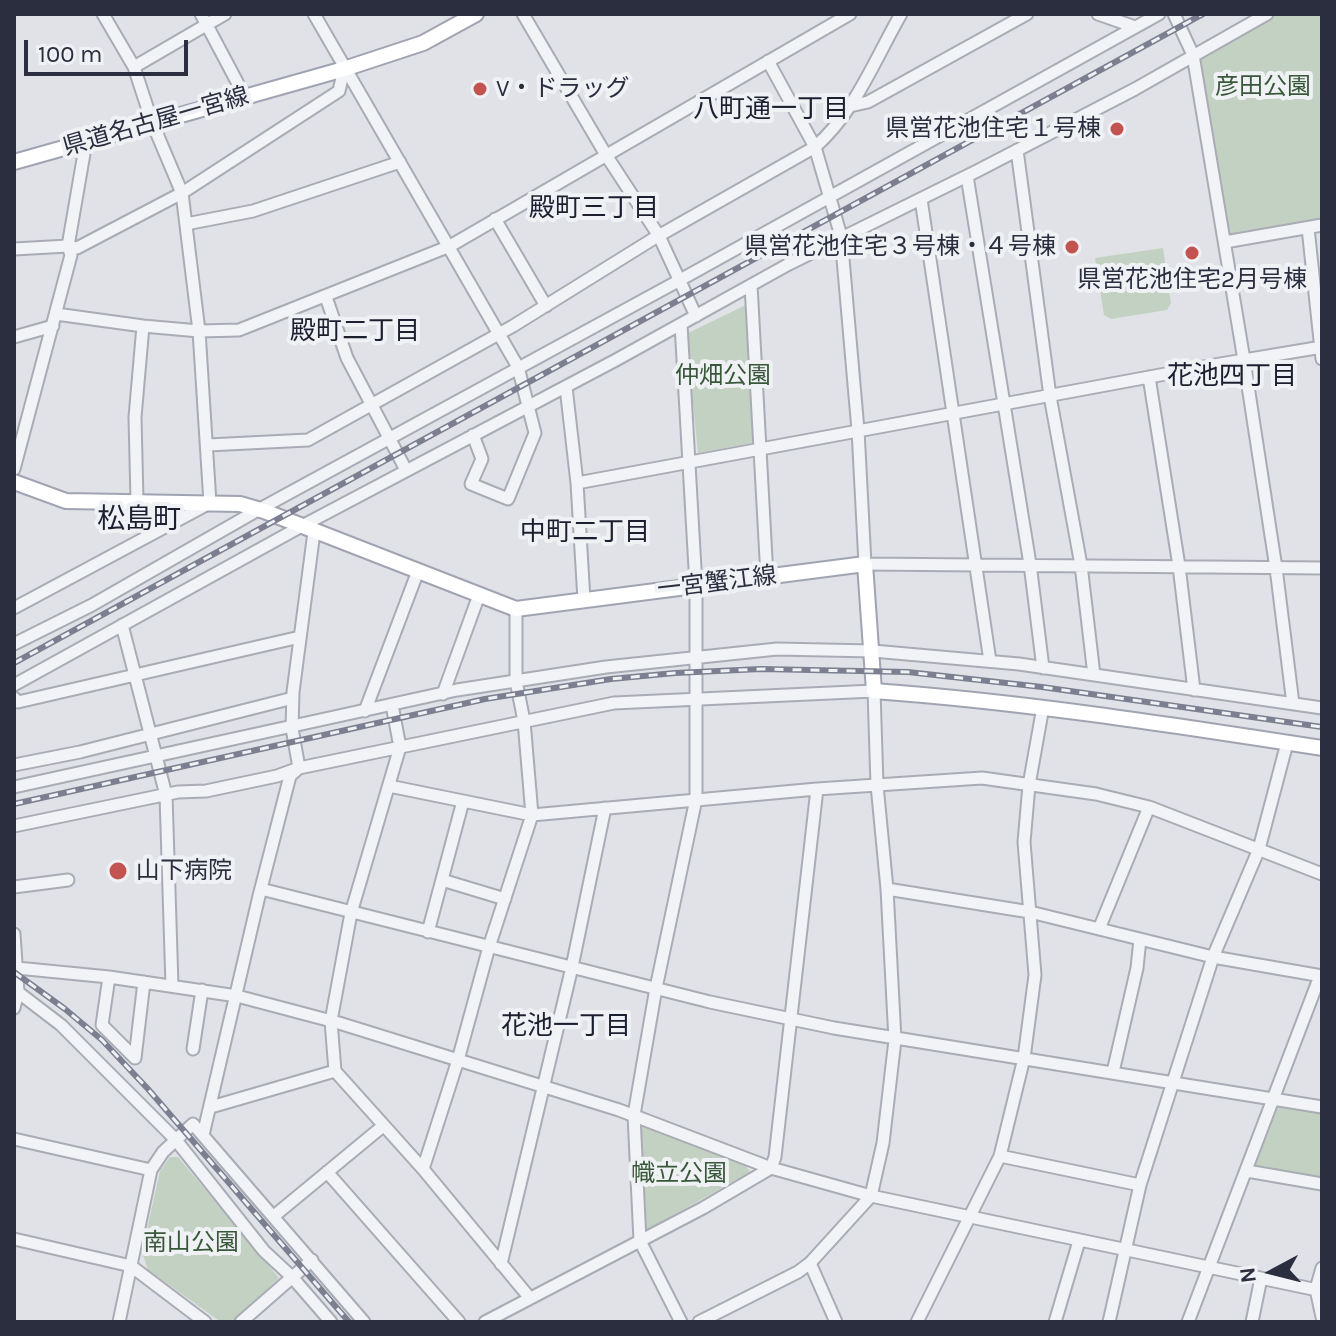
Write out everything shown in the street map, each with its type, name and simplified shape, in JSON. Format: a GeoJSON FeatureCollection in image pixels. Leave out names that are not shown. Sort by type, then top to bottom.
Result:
{"type":"FeatureCollection","features":[{"type":"Feature","properties":{"kind":"main road","name":"県道名古屋一宮線"},"geometry":{"type":"LineString","coordinates":[[14,162],[344,69],[423,43],[476,14]]}},
{"type":"Feature","properties":{"kind":"main road","name":"一宮蟹江線"},"geometry":{"type":"LineString","coordinates":[[14,482],[66,501],[240,504],[516,609],[865,564]]}},
{"type":"Feature","properties":{"kind":"main road"},"geometry":{"type":"LineString","coordinates":[[865,564],[874,691],[1043,707],[1322,748]]}},
{"type":"Feature","properties":{"kind":"street"},"geometry":{"type":"LineString","coordinates":[[14,608],[210,503],[199,331],[182,193],[152,122],[134,67],[103,14]]}},
{"type":"Feature","properties":{"kind":"street"},"geometry":{"type":"LineString","coordinates":[[134,67],[205,20],[225,14]]}},
{"type":"Feature","properties":{"kind":"street"},"geometry":{"type":"LineString","coordinates":[[314,14],[518,367],[535,433],[508,499],[471,484],[482,459],[473,435]]}},
{"type":"Feature","properties":{"kind":"street"},"geometry":{"type":"LineString","coordinates":[[523,14],[606,155],[659,236],[696,316]]}},
{"type":"Feature","properties":{"kind":"street"},"geometry":{"type":"LineString","coordinates":[[56,314],[199,331],[239,330],[450,246],[850,14]]}},
{"type":"Feature","properties":{"kind":"street"},"geometry":{"type":"LineString","coordinates":[[208,445],[308,440],[500,333],[659,236],[815,147],[834,130],[850,106],[901,14]]}},
{"type":"Feature","properties":{"kind":"street"},"geometry":{"type":"LineString","coordinates":[[850,106],[868,102],[1027,14]]}},
{"type":"Feature","properties":{"kind":"street"},"geometry":{"type":"LineString","coordinates":[[1098,14],[1115,17],[1135,27]]}},
{"type":"Feature","properties":{"kind":"street"},"geometry":{"type":"LineString","coordinates":[[14,644],[92,605],[258,510],[1159,14]]}},
{"type":"Feature","properties":{"kind":"street"},"geometry":{"type":"LineString","coordinates":[[1174,14],[1193,55],[1244,360],[1293,704]]}},
{"type":"Feature","properties":{"kind":"street"},"geometry":{"type":"LineString","coordinates":[[14,685],[307,529],[406,470],[566,387],[841,236],[1017,150],[1267,14]]}},
{"type":"Feature","properties":{"kind":"street"},"geometry":{"type":"LineString","coordinates":[[205,20],[245,97]]}},
{"type":"Feature","properties":{"kind":"street"},"geometry":{"type":"LineString","coordinates":[[768,61],[815,147],[841,236],[858,430],[865,564],[1322,568]]}},
{"type":"Feature","properties":{"kind":"street"},"geometry":{"type":"LineString","coordinates":[[14,249],[77,248],[182,193],[339,91],[344,69]]}},
{"type":"Feature","properties":{"kind":"street"},"geometry":{"type":"LineString","coordinates":[[14,469],[71,255],[68,246],[86,142]]}},
{"type":"Feature","properties":{"kind":"street"},"geometry":{"type":"LineString","coordinates":[[1017,150],[1050,396],[1081,565],[1094,675]]}},
{"type":"Feature","properties":{"kind":"street"},"geometry":{"type":"LineString","coordinates":[[186,224],[253,211],[400,162]]}},
{"type":"Feature","properties":{"kind":"street"},"geometry":{"type":"LineString","coordinates":[[967,176],[1030,564],[1043,668]]}},
{"type":"Feature","properties":{"kind":"street"},"geometry":{"type":"LineString","coordinates":[[921,199],[990,661]]}},
{"type":"Feature","properties":{"kind":"street"},"geometry":{"type":"LineString","coordinates":[[495,219],[546,306]]}},
{"type":"Feature","properties":{"kind":"street"},"geometry":{"type":"LineString","coordinates":[[1225,242],[1322,225]]}},
{"type":"Feature","properties":{"kind":"street"},"geometry":{"type":"LineString","coordinates":[[577,483],[1244,360],[1322,351],[1308,228]]}},
{"type":"Feature","properties":{"kind":"street"},"geometry":{"type":"LineString","coordinates":[[751,285],[767,577]]}},
{"type":"Feature","properties":{"kind":"street"},"geometry":{"type":"LineString","coordinates":[[326,297],[347,358],[406,470]]}},
{"type":"Feature","properties":{"kind":"street"},"geometry":{"type":"LineString","coordinates":[[681,324],[696,586],[696,799],[656,988],[634,1115],[640,1241],[681,1322]]}},
{"type":"Feature","properties":{"kind":"street"},"geometry":{"type":"LineString","coordinates":[[14,337],[53,326]]}},
{"type":"Feature","properties":{"kind":"street"},"geometry":{"type":"LineString","coordinates":[[137,501],[135,417],[143,326]]}},
{"type":"Feature","properties":{"kind":"street"},"geometry":{"type":"LineString","coordinates":[[1149,377],[1179,566],[1194,690]]}},
{"type":"Feature","properties":{"kind":"street"},"geometry":{"type":"LineString","coordinates":[[566,387],[577,483],[584,600]]}},
{"type":"Feature","properties":{"kind":"street"},"geometry":{"type":"LineString","coordinates":[[299,768],[292,728],[293,698],[307,529]]}},
{"type":"Feature","properties":{"kind":"street"},"geometry":{"type":"LineString","coordinates":[[365,711],[418,571]]}},
{"type":"Feature","properties":{"kind":"street"},"geometry":{"type":"LineString","coordinates":[[443,694],[479,595]]}},
{"type":"Feature","properties":{"kind":"street"},"geometry":{"type":"LineString","coordinates":[[423,1169],[532,815],[524,721],[516,681],[516,609]]}},
{"type":"Feature","properties":{"kind":"street"},"geometry":{"type":"LineString","coordinates":[[122,625],[166,795],[172,986]]}},
{"type":"Feature","properties":{"kind":"street"},"geometry":{"type":"LineString","coordinates":[[14,698],[18,702],[300,637]]}},
{"type":"Feature","properties":{"kind":"street"},"geometry":{"type":"LineString","coordinates":[[14,787],[443,694],[606,667],[777,649],[873,651],[990,661],[1322,708]]}},
{"type":"Feature","properties":{"kind":"street"},"geometry":{"type":"LineString","coordinates":[[14,826],[166,795],[206,791],[277,776],[299,768],[614,703],[874,691],[877,785],[887,889],[895,1040],[883,1143],[871,1196],[810,1263],[798,1272],[699,1322]]}},
{"type":"Feature","properties":{"kind":"street"},"geometry":{"type":"LineString","coordinates":[[14,765],[80,752],[293,698]]}},
{"type":"Feature","properties":{"kind":"street"},"geometry":{"type":"LineString","coordinates":[[392,705],[400,747],[351,913],[331,1021],[335,1071],[423,1169],[529,1297]]}},
{"type":"Feature","properties":{"kind":"street"},"geometry":{"type":"LineString","coordinates":[[917,1322],[1000,1156],[1024,1058],[1035,975],[1024,842],[1029,785],[1043,707]]}},
{"type":"Feature","properties":{"kind":"street"},"geometry":{"type":"LineString","coordinates":[[1109,1322],[1140,1185],[1213,957],[1259,849],[1287,743]]}},
{"type":"Feature","properties":{"kind":"street"},"geometry":{"type":"LineString","coordinates":[[203,1135],[290,776],[299,768]]}},
{"type":"Feature","properties":{"kind":"street"},"geometry":{"type":"LineString","coordinates":[[389,786],[532,815],[817,789],[982,778],[1096,794],[1149,807],[1322,874]]}},
{"type":"Feature","properties":{"kind":"street"},"geometry":{"type":"LineString","coordinates":[[485,1322],[703,1208],[771,1168],[775,1157],[817,789]]}},
{"type":"Feature","properties":{"kind":"street"},"geometry":{"type":"LineString","coordinates":[[428,932],[463,801]]}},
{"type":"Feature","properties":{"kind":"street"},"geometry":{"type":"LineString","coordinates":[[1099,929],[1149,807]]}},
{"type":"Feature","properties":{"kind":"street"},"geometry":{"type":"LineString","coordinates":[[501,1264],[572,967],[605,808]]}},
{"type":"Feature","properties":{"kind":"street"},"geometry":{"type":"LineString","coordinates":[[14,887],[68,880]]}},
{"type":"Feature","properties":{"kind":"street"},"geometry":{"type":"LineString","coordinates":[[442,880],[505,899]]}},
{"type":"Feature","properties":{"kind":"street"},"geometry":{"type":"LineString","coordinates":[[261,889],[791,1019],[895,1040],[1322,1107]]}},
{"type":"Feature","properties":{"kind":"street"},"geometry":{"type":"LineString","coordinates":[[887,889],[1030,912],[1213,957],[1321,976],[1188,1322]]}},
{"type":"Feature","properties":{"kind":"street"},"geometry":{"type":"LineString","coordinates":[[14,934],[17,968],[14,1008]]}},
{"type":"Feature","properties":{"kind":"street"},"geometry":{"type":"LineString","coordinates":[[1113,1072],[1137,968],[1140,939]]}},
{"type":"Feature","properties":{"kind":"street"},"geometry":{"type":"LineString","coordinates":[[17,968],[109,977],[237,996],[331,1021],[634,1115],[771,1168],[871,1196],[1319,1290]]}},
{"type":"Feature","properties":{"kind":"street"},"geometry":{"type":"LineString","coordinates":[[109,977],[102,1025],[135,1058],[144,982]]}},
{"type":"Feature","properties":{"kind":"street"},"geometry":{"type":"LineString","coordinates":[[16,990],[61,1025],[175,1139],[264,1251],[292,1277],[331,1322]]}},
{"type":"Feature","properties":{"kind":"street"},"geometry":{"type":"LineString","coordinates":[[193,1049],[202,990]]}},
{"type":"Feature","properties":{"kind":"street"},"geometry":{"type":"LineString","coordinates":[[211,1107],[335,1071]]}},
{"type":"Feature","properties":{"kind":"street"},"geometry":{"type":"LineString","coordinates":[[119,1322],[151,1170],[163,1152],[193,1124],[364,1322]]}},
{"type":"Feature","properties":{"kind":"street"},"geometry":{"type":"LineString","coordinates":[[274,1216],[383,1126]]}},
{"type":"Feature","properties":{"kind":"street"},"geometry":{"type":"LineString","coordinates":[[14,1139],[151,1170]]}},
{"type":"Feature","properties":{"kind":"street"},"geometry":{"type":"LineString","coordinates":[[1000,1156],[1140,1185]]}},
{"type":"Feature","properties":{"kind":"street"},"geometry":{"type":"LineString","coordinates":[[1247,1171],[1322,1184]]}},
{"type":"Feature","properties":{"kind":"street"},"geometry":{"type":"LineString","coordinates":[[327,1172],[459,1322]]}},
{"type":"Feature","properties":{"kind":"street"},"geometry":{"type":"LineString","coordinates":[[14,1239],[131,1266],[205,1322]]}},
{"type":"Feature","properties":{"kind":"street"},"geometry":{"type":"LineString","coordinates":[[1055,1322],[1079,1241]]}},
{"type":"Feature","properties":{"kind":"street"},"geometry":{"type":"LineString","coordinates":[[241,1322],[312,1260]]}},
{"type":"Feature","properties":{"kind":"street"},"geometry":{"type":"LineString","coordinates":[[810,1263],[836,1322]]}},
{"type":"Feature","properties":{"kind":"street"},"geometry":{"type":"LineString","coordinates":[[1322,1268],[1319,1290],[1322,1317]]}},
{"type":"Feature","properties":{"kind":"street"},"geometry":{"type":"LineString","coordinates":[[1252,1322],[1261,1278]]}},
{"type":"Feature","properties":{"kind":"green space","name":"彦田公園"},"geometry":{"type":"Polygon","coordinates":[[[1273,14],[1322,14],[1322,223],[1226,241],[1197,59],[1273,14]]]}},
{"type":"Feature","properties":{"kind":"green space"},"geometry":{"type":"Polygon","coordinates":[[[1163,248],[1171,303],[1167,310],[1111,319],[1104,315],[1095,258],[1163,248]]]}},
{"type":"Feature","properties":{"kind":"green space","name":"仲畑公園"},"geometry":{"type":"Polygon","coordinates":[[[752,302],[757,442],[698,453],[686,334],[752,302]]]}},
{"type":"Feature","properties":{"kind":"green space"},"geometry":{"type":"Polygon","coordinates":[[[1276,1105],[1322,1112],[1322,1178],[1255,1166],[1276,1105]]]}},
{"type":"Feature","properties":{"kind":"green space","name":"幟立公園"},"geometry":{"type":"Polygon","coordinates":[[[641,1124],[745,1164],[750,1172],[645,1231],[641,1124]]]}},
{"type":"Feature","properties":{"kind":"green space","name":"南山公園"},"geometry":{"type":"Polygon","coordinates":[[[170,1157],[178,1157],[279,1278],[233,1322],[221,1322],[148,1270],[142,1252],[160,1171],[170,1157]]]}},
{"type":"Feature","properties":{"kind":"railway"},"geometry":{"type":"LineString","coordinates":[[14,663],[1203,14]]}},
{"type":"Feature","properties":{"kind":"railway"},"geometry":{"type":"LineString","coordinates":[[14,804],[485,699],[611,679],[675,673],[761,669],[908,672],[1042,687],[1322,727]]}},
{"type":"Feature","properties":{"kind":"railway"},"geometry":{"type":"LineString","coordinates":[[14,972],[102,1040],[349,1322]]}},
{"type":"Feature","properties":{"kind":"place","name":"V・ドラッグ"},"geometry":{"type":"Point","coordinates":[480,89]}},
{"type":"Feature","properties":{"kind":"place","name":"県営花池住宅１号棟"},"geometry":{"type":"Point","coordinates":[1117,129]}},
{"type":"Feature","properties":{"kind":"place","name":"県営花池住宅３号棟・４号棟"},"geometry":{"type":"Point","coordinates":[1072,247]}},
{"type":"Feature","properties":{"kind":"place","name":"県営花池住宅2月号棟"},"geometry":{"type":"Point","coordinates":[1192,253]}},
{"type":"Feature","properties":{"kind":"place","name":"山下病院"},"geometry":{"type":"Point","coordinates":[118,871]}},
{"type":"Feature","properties":{"kind":"district","name":"八町通一丁目"},"geometry":{"type":"Point","coordinates":[771,110]}},
{"type":"Feature","properties":{"kind":"district","name":"殿町三丁目"},"geometry":{"type":"Point","coordinates":[594,209]}},
{"type":"Feature","properties":{"kind":"district","name":"殿町二丁目"},"geometry":{"type":"Point","coordinates":[355,332]}},
{"type":"Feature","properties":{"kind":"district","name":"花池四丁目"},"geometry":{"type":"Point","coordinates":[1232,377]}},
{"type":"Feature","properties":{"kind":"district","name":"松島町"},"geometry":{"type":"Point","coordinates":[139,520]}},
{"type":"Feature","properties":{"kind":"district","name":"中町二丁目"},"geometry":{"type":"Point","coordinates":[585,533]}},
{"type":"Feature","properties":{"kind":"district","name":"花池一丁目"},"geometry":{"type":"Point","coordinates":[566,1027]}}]}
